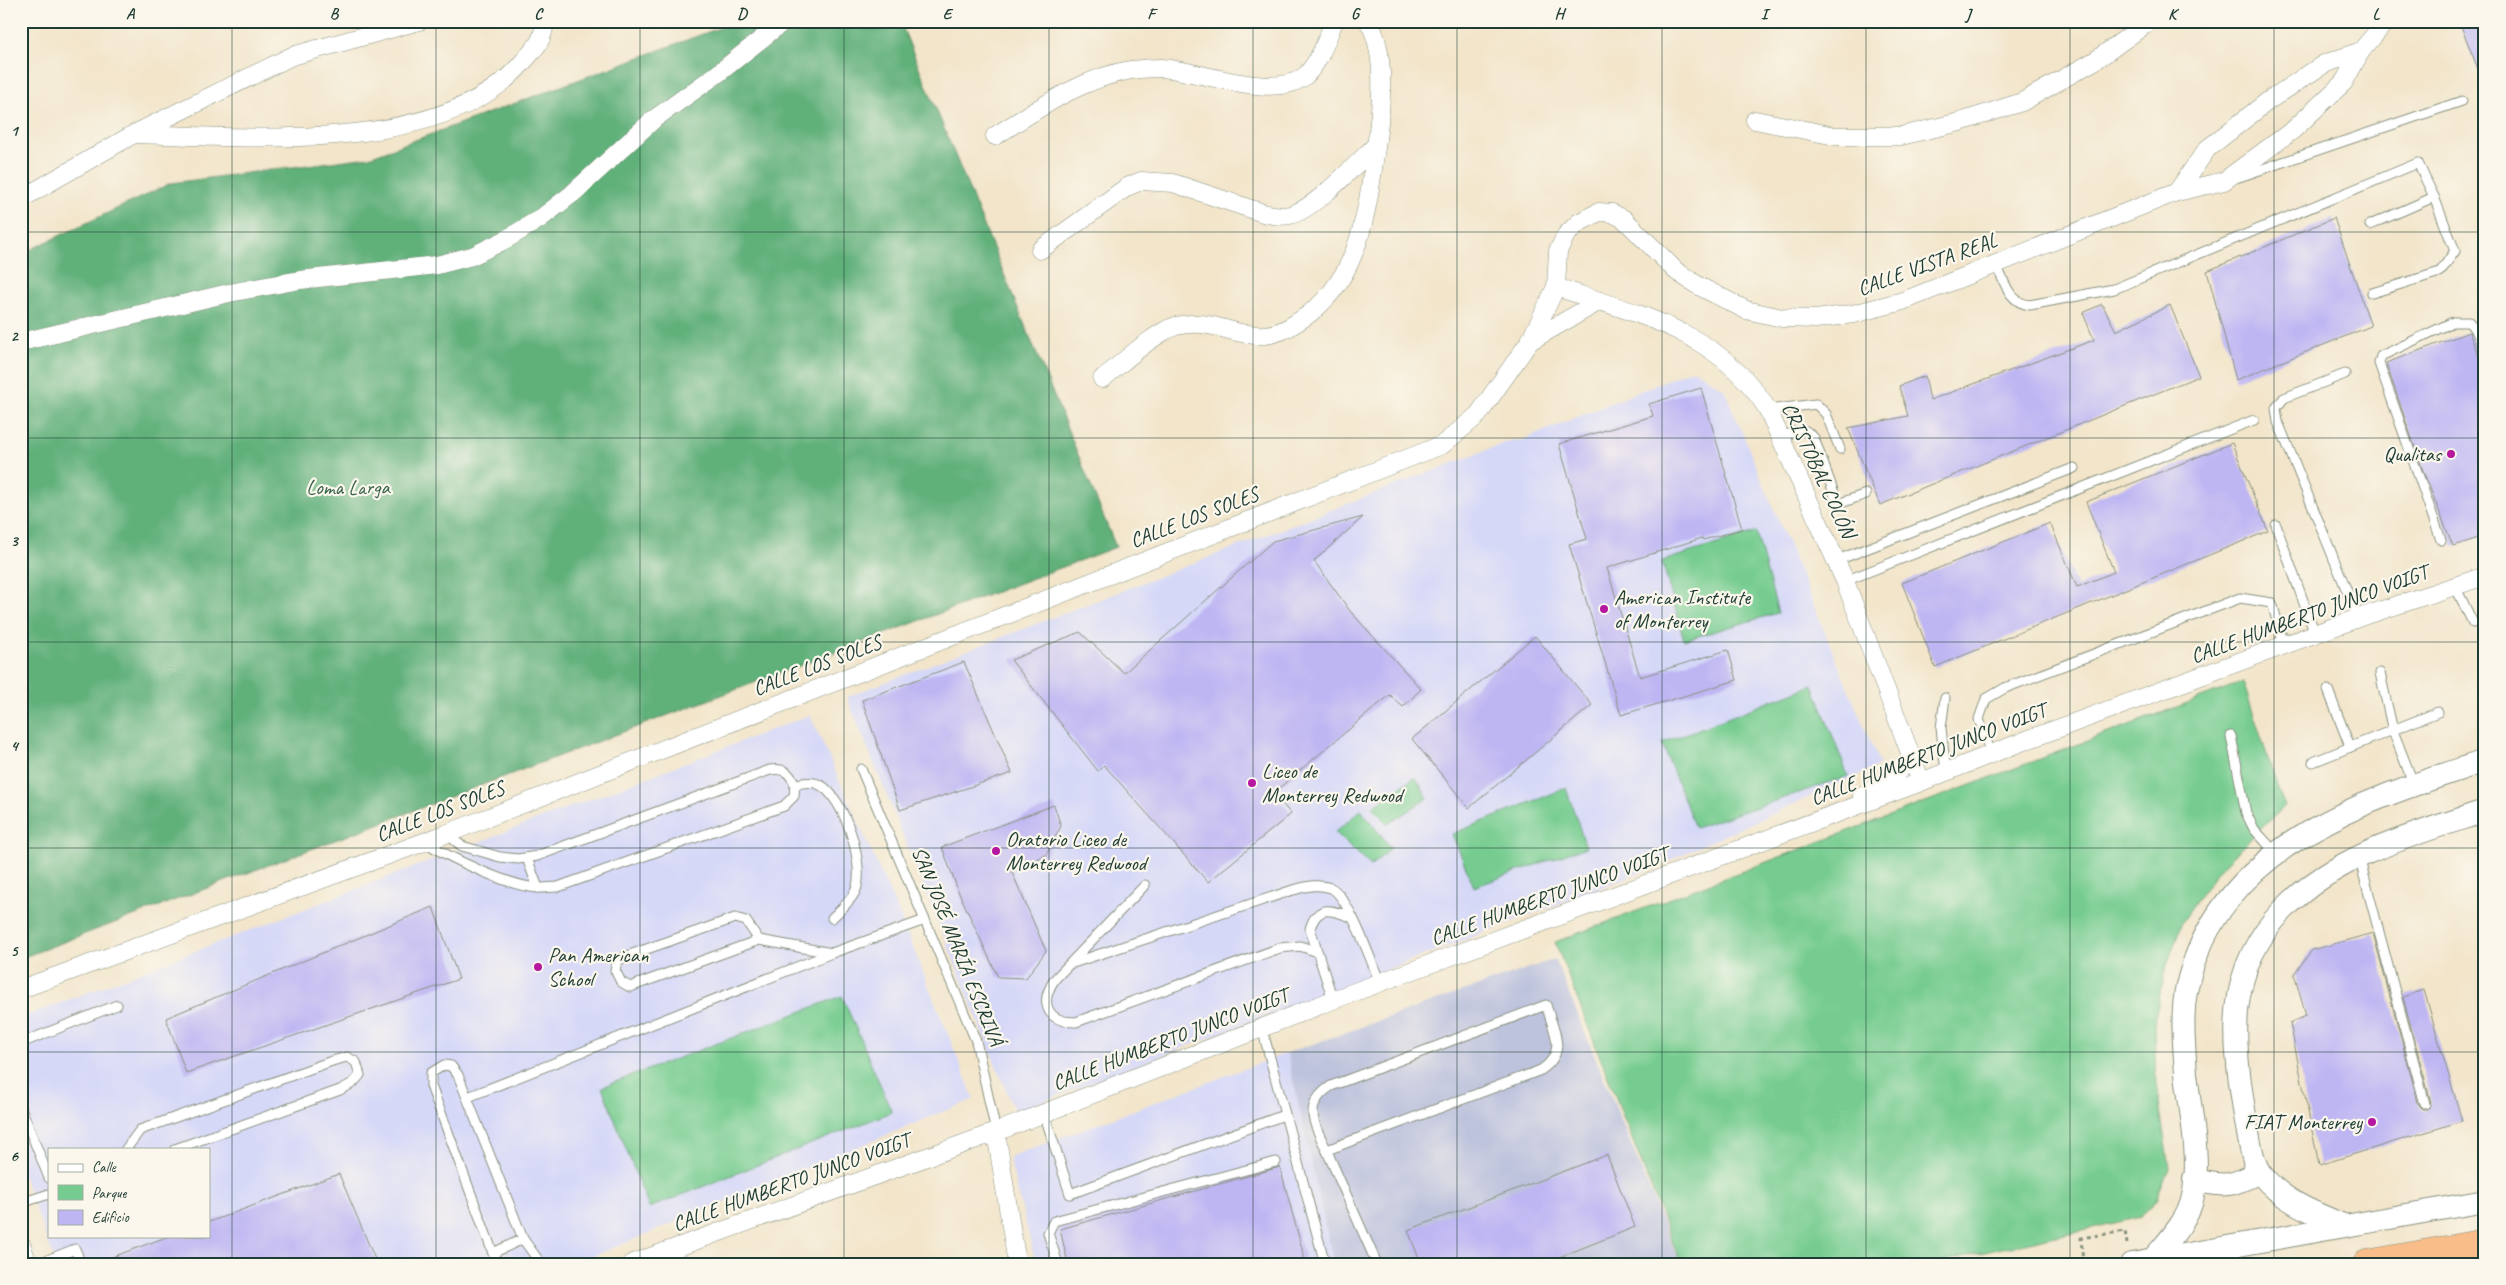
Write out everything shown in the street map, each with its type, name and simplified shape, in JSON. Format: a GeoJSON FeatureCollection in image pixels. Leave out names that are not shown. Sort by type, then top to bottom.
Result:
{"type":"FeatureCollection","features":[{"type":"Feature","properties":{"kind":"highway"},"geometry":{"type":"LineString","coordinates":[[2367,1264],[2485,1243]]}},
{"type":"Feature","properties":{"kind":"street"},"geometry":{"type":"LineString","coordinates":[[21,199],[134,134],[292,56],[419,21]]}},
{"type":"Feature","properties":{"kind":"street"},"geometry":{"type":"LineString","coordinates":[[134,134],[313,137],[403,125],[469,104],[510,78],[543,38],[545,21]]}},
{"type":"Feature","properties":{"kind":"street"},"geometry":{"type":"LineString","coordinates":[[21,342],[229,293],[300,280],[438,265],[472,256],[505,240],[542,218],[572,194],[654,119],[716,75],[784,21]]}},
{"type":"Feature","properties":{"kind":"street"},"geometry":{"type":"LineString","coordinates":[[995,136],[1067,92],[1101,78],[1130,70],[1161,68],[1256,85],[1290,84],[1305,76],[1313,67],[1334,21]]}},
{"type":"Feature","properties":{"kind":"street"},"geometry":{"type":"LineString","coordinates":[[1102,379],[1160,334],[1174,327],[1207,324],[1249,335],[1266,335],[1285,330],[1308,316],[1334,290],[1354,255],[1366,220],[1376,145],[1380,100],[1379,55],[1373,28],[1368,21]]}},
{"type":"Feature","properties":{"kind":"street"},"geometry":{"type":"LineString","coordinates":[[1754,120],[1835,136],[1901,136],[1960,122],[2022,102],[2096,60],[2150,21]]}},
{"type":"Feature","properties":{"kind":"street","name":"CALLE VISTA REAL"},"geometry":{"type":"LineString","coordinates":[[1556,287],[1558,251],[1566,235],[1578,223],[1599,212],[1612,213],[1624,219],[1676,271],[1697,285],[1746,310],[1782,318],[1816,319],[1853,314],[1903,300],[2177,192],[2224,181],[2293,130],[2337,89],[2344,82],[2361,51],[2386,21]]}},
{"type":"Feature","properties":{"kind":"street"},"geometry":{"type":"LineString","coordinates":[[2177,192],[2207,149],[2268,101],[2324,64],[2361,51]]}},
{"type":"Feature","properties":{"kind":"street"},"geometry":{"type":"LineString","coordinates":[[1040,250],[1127,187],[1141,181],[1173,183],[1263,213],[1278,216],[1291,215],[1315,201],[1376,145]]}},
{"type":"Feature","properties":{"kind":"street","name":"CRISTÓBAL COLÓN"},"geometry":{"type":"LineString","coordinates":[[1556,287],[1678,330],[1711,349],[1734,367],[1756,390],[1768,410],[1836,561],[1920,782]]}},
{"type":"Feature","properties":{"kind":"street","name":"CALLE LOS SOLES"},"geometry":{"type":"LineString","coordinates":[[21,989],[446,834],[1442,444],[1478,415],[1530,340],[1556,287]]}},
{"type":"Feature","properties":{"kind":"street"},"geometry":{"type":"LineString","coordinates":[[1530,340],[1600,301]]}},
{"type":"Feature","properties":{"kind":"street","name":"CALLE HUMBERTO JUNCO VOIGT"},"geometry":{"type":"LineString","coordinates":[[631,1264],[996,1132],[1332,1000],[2314,634],[2485,576]]}},
{"type":"Feature","properties":{"kind":"street"},"geometry":{"type":"LineString","coordinates":[[1823,818],[1880,786],[1911,758]]}},
{"type":"Feature","properties":{"kind":"street"},"geometry":{"type":"LineString","coordinates":[[2142,1262],[2178,1229],[2188,1210],[2194,1179],[2195,1160],[2186,1071],[2184,1013],[2186,988],[2195,959],[2208,932],[2226,904],[2246,878],[2275,852],[2324,822],[2414,785],[2485,761]]}},
{"type":"Feature","properties":{"kind":"street"},"geometry":{"type":"LineString","coordinates":[[2343,1225],[2289,1200],[2259,1172],[2250,1143],[2236,1062],[2236,1005],[2242,978],[2263,934],[2282,910],[2307,888],[2359,856],[2485,812]]}},
{"type":"Feature","properties":{"kind":"street","name":"SAN JOSÉ MARÍA ESCRIVÁ"},"geometry":{"type":"LineString","coordinates":[[996,1132],[1017,1264]]}},
{"type":"Feature","properties":{"kind":"street"},"geometry":{"type":"LineString","coordinates":[[2194,1179],[2220,1185],[2231,1185],[2259,1172]]}},
{"type":"Feature","properties":{"kind":"street"},"geometry":{"type":"LineString","coordinates":[[2142,1262],[2485,1201]]}},
{"type":"Feature","properties":{"kind":"street"},"geometry":{"type":"LineString","coordinates":[[21,1244],[28,1264]]}},
{"type":"Feature","properties":{"kind":"lane"},"geometry":{"type":"LineString","coordinates":[[2224,181],[2462,101]]}},
{"type":"Feature","properties":{"kind":"lane"},"geometry":{"type":"LineString","coordinates":[[1996,264],[2011,296],[2020,304],[2030,305],[2114,289],[2418,163],[2434,197],[2455,251],[2440,272],[2372,293]]}},
{"type":"Feature","properties":{"kind":"lane"},"geometry":{"type":"LineString","coordinates":[[2370,225],[2434,197]]}},
{"type":"Feature","properties":{"kind":"lane"},"geometry":{"type":"LineString","coordinates":[[2441,540],[2379,363],[2381,356],[2391,349],[2453,322],[2470,322],[2477,332],[2485,352]]}},
{"type":"Feature","properties":{"kind":"lane"},"geometry":{"type":"LineString","coordinates":[[2346,374],[2284,398],[2276,408],[2278,422],[2358,618]]}},
{"type":"Feature","properties":{"kind":"lane"},"geometry":{"type":"LineString","coordinates":[[1768,410],[1816,404],[1826,414],[1840,449]]}},
{"type":"Feature","properties":{"kind":"lane"},"geometry":{"type":"LineString","coordinates":[[1844,581],[2254,420]]}},
{"type":"Feature","properties":{"kind":"lane"},"geometry":{"type":"LineString","coordinates":[[1780,438],[1797,431],[1806,431],[1814,438],[1838,504],[1866,494]]}},
{"type":"Feature","properties":{"kind":"lane"},"geometry":{"type":"LineString","coordinates":[[1836,561],[2074,468]]}},
{"type":"Feature","properties":{"kind":"lane"},"geometry":{"type":"LineString","coordinates":[[2276,525],[2314,634]]}},
{"type":"Feature","properties":{"kind":"lane"},"geometry":{"type":"LineString","coordinates":[[2455,586],[2473,624]]}},
{"type":"Feature","properties":{"kind":"lane"},"geometry":{"type":"LineString","coordinates":[[1991,754],[1979,718],[1986,699],[2005,688],[2240,598],[2272,603],[2284,646]]}},
{"type":"Feature","properties":{"kind":"lane"},"geometry":{"type":"LineString","coordinates":[[2380,673],[2393,731],[2414,785]]}},
{"type":"Feature","properties":{"kind":"lane"},"geometry":{"type":"LineString","coordinates":[[2328,690],[2350,747]]}},
{"type":"Feature","properties":{"kind":"lane"},"geometry":{"type":"LineString","coordinates":[[1945,698],[1941,728],[1946,772]]}},
{"type":"Feature","properties":{"kind":"lane"},"geometry":{"type":"LineString","coordinates":[[2314,762],[2438,712]]}},
{"type":"Feature","properties":{"kind":"lane"},"geometry":{"type":"LineString","coordinates":[[2231,736],[2246,813],[2254,829],[2275,852]]}},
{"type":"Feature","properties":{"kind":"lane"},"geometry":{"type":"LineString","coordinates":[[425,842],[442,853],[502,878],[538,888],[558,887],[784,806],[794,796],[796,784],[786,771],[779,769],[770,770],[538,856],[527,858],[500,857],[462,846],[446,834]]}},
{"type":"Feature","properties":{"kind":"lane","name":"SAN JOSÉ MARÍA ESCRIVÁ"},"geometry":{"type":"LineString","coordinates":[[861,769],[976,1041],[996,1132]]}},
{"type":"Feature","properties":{"kind":"lane"},"geometry":{"type":"LineString","coordinates":[[796,784],[811,782],[825,788],[841,810],[850,830],[858,870],[856,891],[832,918]]}},
{"type":"Feature","properties":{"kind":"lane"},"geometry":{"type":"LineString","coordinates":[[2359,856],[2425,1104]]}},
{"type":"Feature","properties":{"kind":"lane"},"geometry":{"type":"LineString","coordinates":[[527,858],[538,888]]}},
{"type":"Feature","properties":{"kind":"lane"},"geometry":{"type":"LineString","coordinates":[[1145,885],[1048,989],[1046,999],[1048,1010],[1054,1018],[1063,1022],[1076,1022],[1280,948],[1300,946],[1315,951]]}},
{"type":"Feature","properties":{"kind":"lane"},"geometry":{"type":"LineString","coordinates":[[1070,964],[1311,885],[1333,888],[1339,894],[1353,918],[1380,983]]}},
{"type":"Feature","properties":{"kind":"lane"},"geometry":{"type":"LineString","coordinates":[[1332,1000],[1315,951],[1310,929],[1316,915],[1333,910],[1353,918]]}},
{"type":"Feature","properties":{"kind":"lane"},"geometry":{"type":"LineString","coordinates":[[760,940],[746,921],[735,918],[624,957],[617,962],[615,970],[623,984],[630,987],[760,940],[832,953]]}},
{"type":"Feature","properties":{"kind":"lane"},"geometry":{"type":"LineString","coordinates":[[468,1097],[832,953],[925,920]]}},
{"type":"Feature","properties":{"kind":"lane"},"geometry":{"type":"LineString","coordinates":[[21,1043],[117,1005]]}},
{"type":"Feature","properties":{"kind":"lane"},"geometry":{"type":"LineString","coordinates":[[1327,1150],[1541,1070],[1549,1065],[1555,1058],[1558,1049],[1546,1005],[1331,1086],[1318,1095],[1313,1104],[1312,1114],[1327,1150],[1377,1264]]}},
{"type":"Feature","properties":{"kind":"lane"},"geometry":{"type":"LineString","coordinates":[[1262,1028],[1325,1264]]}},
{"type":"Feature","properties":{"kind":"lane"},"geometry":{"type":"LineString","coordinates":[[127,1148],[140,1130],[332,1061],[347,1057],[356,1062],[360,1075],[357,1080],[340,1090],[178,1148]]}},
{"type":"Feature","properties":{"kind":"lane"},"geometry":{"type":"LineString","coordinates":[[497,1264],[431,1086],[430,1073],[444,1065],[451,1066],[458,1075],[523,1239],[541,1264]]}},
{"type":"Feature","properties":{"kind":"lane"},"geometry":{"type":"LineString","coordinates":[[21,1108],[48,1176]]}},
{"type":"Feature","properties":{"kind":"lane"},"geometry":{"type":"LineString","coordinates":[[1044,1113],[1070,1194],[1284,1115]]}},
{"type":"Feature","properties":{"kind":"lane"},"geometry":{"type":"LineString","coordinates":[[1058,1264],[1048,1233],[1054,1221],[1276,1162]]}},
{"type":"Feature","properties":{"kind":"lane"},"geometry":{"type":"LineString","coordinates":[[21,1203],[48,1194]]}},
{"type":"Feature","properties":{"kind":"lane"},"geometry":{"type":"LineString","coordinates":[[493,1253],[523,1239]]}},
{"type":"Feature","properties":{"kind":"lane"},"geometry":{"type":"LineString","coordinates":[[37,1264],[75,1249],[81,1264]]}},
{"type":"Feature","properties":{"kind":"path"},"geometry":{"type":"LineString","coordinates":[[2083,1264],[2082,1238],[2124,1231]]}},
{"type":"Feature","properties":{"kind":"shaded area","name":"Liceo de Monterrey Redwood"},"geometry":{"type":"Polygon","coordinates":[[[1693,369],[1724,389],[1880,765],[1650,869],[1015,1112],[847,697],[1510,441],[1520,441],[1693,369]]]}},
{"type":"Feature","properties":{"kind":"shaded area","name":"Pan American School"},"geometry":{"type":"Polygon","coordinates":[[[810,715],[900,915],[974,1099],[574,1264],[56,1264],[21,1170],[21,1018],[810,715]]]}},
{"type":"Feature","properties":{"kind":"shaded area"},"geometry":{"type":"Polygon","coordinates":[[[1555,959],[1680,1264],[1334,1264],[1287,1053],[1555,959]]]}},
{"type":"Feature","properties":{"kind":"shaded area"},"geometry":{"type":"Polygon","coordinates":[[[1287,1053],[1335,1264],[1036,1264],[1009,1157],[1287,1053]]]}},
{"type":"Feature","properties":{"kind":"green space","name":"Loma Larga"},"geometry":{"type":"Polygon","coordinates":[[[738,21],[900,21],[1116,547],[21,958],[21,254],[171,183],[369,157],[738,21]]]}},
{"type":"Feature","properties":{"kind":"green space"},"geometry":{"type":"Polygon","coordinates":[[[1756,532],[1778,613],[1684,640],[1662,561],[1756,532]]]}},
{"type":"Feature","properties":{"kind":"green space"},"geometry":{"type":"Polygon","coordinates":[[[2243,682],[2284,807],[2218,870],[2182,922],[2164,974],[2154,1024],[2156,1083],[2169,1168],[2157,1198],[2141,1217],[1931,1264],[1681,1264],[1555,942],[2243,682]]]}},
{"type":"Feature","properties":{"kind":"green space"},"geometry":{"type":"Polygon","coordinates":[[[1813,685],[1848,776],[1695,828],[1662,743],[1813,685]]]}},
{"type":"Feature","properties":{"kind":"green space"},"geometry":{"type":"Polygon","coordinates":[[[1415,777],[1428,798],[1388,824],[1372,807],[1415,777]]]}},
{"type":"Feature","properties":{"kind":"green space"},"geometry":{"type":"Polygon","coordinates":[[[1566,788],[1586,847],[1474,887],[1452,834],[1566,788]]]}},
{"type":"Feature","properties":{"kind":"green space"},"geometry":{"type":"Polygon","coordinates":[[[1361,810],[1391,848],[1371,866],[1335,832],[1361,810]]]}},
{"type":"Feature","properties":{"kind":"green space"},"geometry":{"type":"Polygon","coordinates":[[[842,996],[892,1112],[649,1208],[602,1087],[842,996]]]}},
{"type":"Feature","properties":{"kind":"building"},"geometry":{"type":"Polygon","coordinates":[[[2459,21],[2485,21],[2485,84],[2484,84],[2459,21]]]}},
{"type":"Feature","properties":{"kind":"building"},"geometry":{"type":"Polygon","coordinates":[[[2334,218],[2371,326],[2236,380],[2207,271],[2334,218]]]}},
{"type":"Feature","properties":{"kind":"building"},"geometry":{"type":"Polygon","coordinates":[[[2102,304],[2116,331],[2170,305],[2199,376],[1880,505],[1848,428],[1908,416],[1899,386],[1925,376],[1930,400],[2094,340],[2083,313],[2102,304]]]}},
{"type":"Feature","properties":{"kind":"building","name":"Qualitas"},"geometry":{"type":"Polygon","coordinates":[[[2469,332],[2485,372],[2485,536],[2453,546],[2422,468],[2386,363],[2469,332]]]}},
{"type":"Feature","properties":{"kind":"building"},"geometry":{"type":"Polygon","coordinates":[[[1701,388],[1742,529],[1703,540],[1702,538],[1607,568],[1640,677],[1728,650],[1737,680],[1621,715],[1569,544],[1587,539],[1559,444],[1653,416],[1649,404],[1701,388]]]}},
{"type":"Feature","properties":{"kind":"building"},"geometry":{"type":"Polygon","coordinates":[[[2232,443],[2268,531],[1935,667],[1902,583],[2050,523],[2077,587],[2114,572],[2086,502],[2232,443]]]}},
{"type":"Feature","properties":{"kind":"building"},"geometry":{"type":"Polygon","coordinates":[[[1363,517],[1314,561],[1350,611],[1421,689],[1403,707],[1390,695],[1273,793],[1291,814],[1208,882],[1104,765],[1098,771],[1011,660],[1080,632],[1124,673],[1273,541],[1363,517]]]}},
{"type":"Feature","properties":{"kind":"building"},"geometry":{"type":"Polygon","coordinates":[[[1535,636],[1592,705],[1469,808],[1412,739],[1535,636]]]}},
{"type":"Feature","properties":{"kind":"building"},"geometry":{"type":"Polygon","coordinates":[[[964,662],[1012,773],[900,810],[862,700],[964,662]]]}},
{"type":"Feature","properties":{"kind":"building"},"geometry":{"type":"Polygon","coordinates":[[[1054,805],[1061,826],[1046,855],[1011,870],[1046,951],[1026,978],[998,977],[959,893],[942,847],[1054,805]]]}},
{"type":"Feature","properties":{"kind":"building"},"geometry":{"type":"Polygon","coordinates":[[[433,907],[459,979],[186,1073],[166,1018],[433,907]]]}},
{"type":"Feature","properties":{"kind":"building"},"geometry":{"type":"Polygon","coordinates":[[[2373,933],[2419,1106],[2423,1110],[2427,1110],[2431,1102],[2403,997],[2424,990],[2462,1121],[2319,1165],[2290,1023],[2306,1016],[2294,974],[2312,950],[2373,933]]]}},
{"type":"Feature","properties":{"kind":"building"},"geometry":{"type":"Polygon","coordinates":[[[1607,1155],[1635,1227],[1542,1264],[1421,1264],[1408,1230],[1607,1155]]]}},
{"type":"Feature","properties":{"kind":"building"},"geometry":{"type":"Polygon","coordinates":[[[1280,1167],[1306,1264],[1068,1264],[1060,1229],[1280,1167]]]}},
{"type":"Feature","properties":{"kind":"building"},"geometry":{"type":"Polygon","coordinates":[[[339,1174],[377,1264],[100,1264],[99,1262],[164,1238],[210,1238],[210,1222],[339,1174]]]}},
{"type":"Feature","properties":{"kind":"place","name":"Qualitas"},"geometry":{"type":"Point","coordinates":[2451,454]}},
{"type":"Feature","properties":{"kind":"place","name":"American Institute of Monterrey"},"geometry":{"type":"Point","coordinates":[1604,609]}},
{"type":"Feature","properties":{"kind":"place","name":"Liceo de Monterrey Redwood"},"geometry":{"type":"Point","coordinates":[1252,783]}},
{"type":"Feature","properties":{"kind":"place","name":"Oratorio Liceo de Monterrey Redwood"},"geometry":{"type":"Point","coordinates":[996,851]}},
{"type":"Feature","properties":{"kind":"place","name":"Pan American School"},"geometry":{"type":"Point","coordinates":[538,967]}},
{"type":"Feature","properties":{"kind":"place","name":"FIAT Monterrey"},"geometry":{"type":"Point","coordinates":[2372,1122]}}]}
